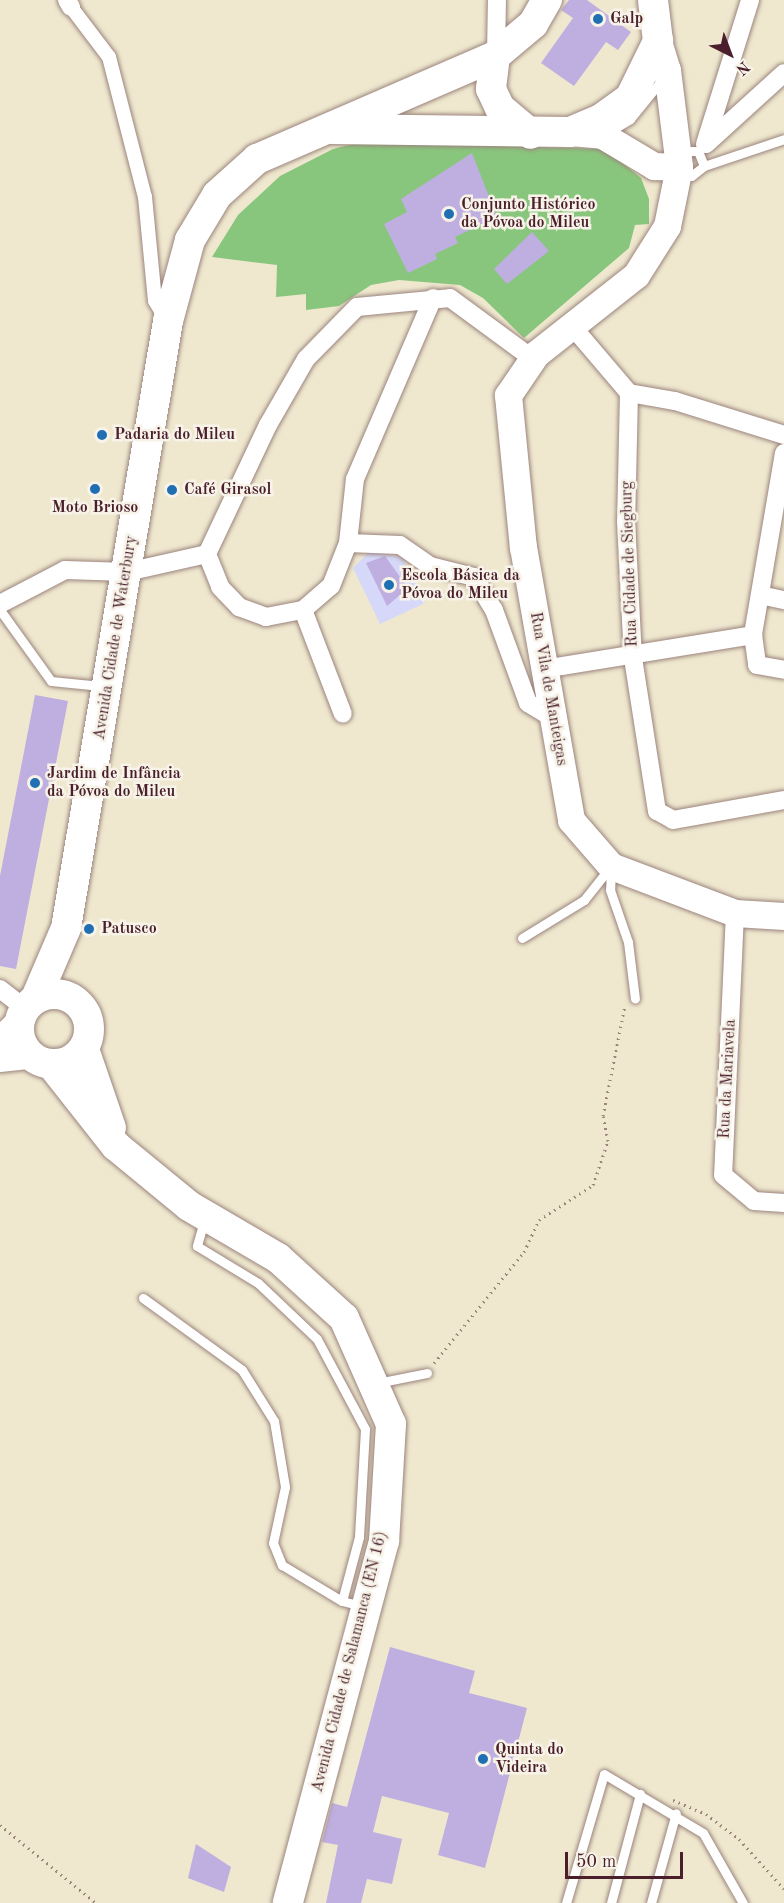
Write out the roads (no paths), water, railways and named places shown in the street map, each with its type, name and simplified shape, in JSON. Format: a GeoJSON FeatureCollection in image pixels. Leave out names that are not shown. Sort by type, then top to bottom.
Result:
{"type":"FeatureCollection","features":[{"type":"Feature","properties":{"kind":"main road","name":"Avenida Cidade de Waterbury"},"geometry":{"type":"LineString","coordinates":[[66,928],[109,686],[168,321],[190,240],[217,195],[257,159],[321,129],[495,56],[533,24],[547,0]]}},
{"type":"Feature","properties":{"kind":"main road"},"geometry":{"type":"LineString","coordinates":[[522,127],[566,118],[612,97],[631,75],[657,15]]}},
{"type":"Feature","properties":{"kind":"main road"},"geometry":{"type":"LineString","coordinates":[[657,15],[668,70]]}},
{"type":"Feature","properties":{"kind":"main road"},"geometry":{"type":"LineString","coordinates":[[570,132],[602,119],[630,98],[657,15]]}},
{"type":"Feature","properties":{"kind":"main road","name":"Rua Vila de Manteigas"},"geometry":{"type":"LineString","coordinates":[[657,15],[668,70],[697,157],[666,226],[636,275],[533,359],[508,395],[509,429],[544,669],[571,820],[611,866],[735,913],[784,916]]}},
{"type":"Feature","properties":{"kind":"main road"},"geometry":{"type":"LineString","coordinates":[[495,56],[491,89],[522,127]]}},
{"type":"Feature","properties":{"kind":"main road"},"geometry":{"type":"LineString","coordinates":[[321,129],[522,127],[602,135],[654,166],[697,157]]}},
{"type":"Feature","properties":{"kind":"main road"},"geometry":{"type":"LineString","coordinates":[[66,928],[78,1000],[91,1022],[84,1049],[116,1146]]}},
{"type":"Feature","properties":{"kind":"main road"},"geometry":{"type":"LineString","coordinates":[[66,928],[21,1017],[17,1040],[41,1061],[84,1049]]}},
{"type":"Feature","properties":{"kind":"main road"},"geometry":{"type":"LineString","coordinates":[[21,1017],[58,992],[78,1000]]}},
{"type":"Feature","properties":{"kind":"main road","name":"Avenida Cidade de Salamanca (EN 16)"},"geometry":{"type":"LineString","coordinates":[[41,1061],[116,1146],[206,1216],[278,1258],[344,1318],[391,1424],[384,1541],[354,1604],[288,1903]]}},
{"type":"Feature","properties":{"kind":"street"},"geometry":{"type":"LineString","coordinates":[[495,56],[497,0]]}},
{"type":"Feature","properties":{"kind":"street"},"geometry":{"type":"LineString","coordinates":[[739,0],[742,24]]}},
{"type":"Feature","properties":{"kind":"street"},"geometry":{"type":"LineString","coordinates":[[697,157],[750,0]]}},
{"type":"Feature","properties":{"kind":"street"},"geometry":{"type":"LineString","coordinates":[[69,4],[109,57],[145,197],[155,301],[168,321]]}},
{"type":"Feature","properties":{"kind":"street"},"geometry":{"type":"LineString","coordinates":[[697,157],[784,73]]}},
{"type":"Feature","properties":{"kind":"street"},"geometry":{"type":"LineString","coordinates":[[433,298],[355,479],[348,543],[331,586],[303,610],[266,617],[239,607],[220,587],[207,554],[268,425],[306,359],[357,307],[433,298],[450,298],[533,359]]}},
{"type":"Feature","properties":{"kind":"street"},"geometry":{"type":"LineString","coordinates":[[572,326],[629,393],[675,401],[784,435]]}},
{"type":"Feature","properties":{"kind":"street","name":"Rua Cidade de Siegburg"},"geometry":{"type":"LineString","coordinates":[[629,393],[626,521],[633,658],[657,811],[664,818],[784,800]]}},
{"type":"Feature","properties":{"kind":"street"},"geometry":{"type":"LineString","coordinates":[[784,453],[753,635],[758,665],[784,670]]}},
{"type":"Feature","properties":{"kind":"street"},"geometry":{"type":"LineString","coordinates":[[348,543],[400,545],[430,566],[474,577],[494,610],[528,703],[553,718]]}},
{"type":"Feature","properties":{"kind":"street"},"geometry":{"type":"LineString","coordinates":[[0,604],[65,570],[126,572],[207,554]]}},
{"type":"Feature","properties":{"kind":"street"},"geometry":{"type":"LineString","coordinates":[[760,595],[784,600]]}},
{"type":"Feature","properties":{"kind":"street"},"geometry":{"type":"LineString","coordinates":[[303,610],[343,714]]}},
{"type":"Feature","properties":{"kind":"street"},"geometry":{"type":"LineString","coordinates":[[544,669],[633,658],[753,635]]}},
{"type":"Feature","properties":{"kind":"street","name":"Rua da Mariavela"},"geometry":{"type":"LineString","coordinates":[[735,913],[723,1175],[754,1201],[784,1203]]}},
{"type":"Feature","properties":{"kind":"street"},"geometry":{"type":"LineString","coordinates":[[0,989],[21,1017]]}},
{"type":"Feature","properties":{"kind":"street"},"geometry":{"type":"LineString","coordinates":[[0,1060],[41,1061]]}},
{"type":"Feature","properties":{"kind":"lane"},"geometry":{"type":"LineString","coordinates":[[602,135],[647,103],[668,70]]}},
{"type":"Feature","properties":{"kind":"lane"},"geometry":{"type":"LineString","coordinates":[[697,157],[784,139]]}},
{"type":"Feature","properties":{"kind":"lane"},"geometry":{"type":"LineString","coordinates":[[0,609],[51,681],[109,686]]}},
{"type":"Feature","properties":{"kind":"lane"},"geometry":{"type":"LineString","coordinates":[[522,938],[584,900],[611,866]]}},
{"type":"Feature","properties":{"kind":"lane"},"geometry":{"type":"LineString","coordinates":[[611,866],[610,890],[628,942],[631,999]]}},
{"type":"Feature","properties":{"kind":"lane"},"geometry":{"type":"LineString","coordinates":[[143,1298],[242,1370],[274,1420],[285,1487],[273,1543],[282,1565],[354,1604],[365,1429],[317,1339],[258,1283],[197,1246],[206,1216]]}},
{"type":"Feature","properties":{"kind":"lane"},"geometry":{"type":"LineString","coordinates":[[373,1384],[427,1373]]}},
{"type":"Feature","properties":{"kind":"lane"},"geometry":{"type":"LineString","coordinates":[[566,1903],[604,1774],[671,1811],[703,1833],[743,1903]]}},
{"type":"Feature","properties":{"kind":"lane"},"geometry":{"type":"LineString","coordinates":[[610,1903],[640,1794]]}},
{"type":"Feature","properties":{"kind":"lane"},"geometry":{"type":"LineString","coordinates":[[651,1903],[671,1811]]}},
{"type":"Feature","properties":{"kind":"place","name":"Galp"},"geometry":{"type":"Point","coordinates":[598,19]}},
{"type":"Feature","properties":{"kind":"place","name":"Conjunto Histórico da Póvoa do Mileu"},"geometry":{"type":"Point","coordinates":[449,214]}},
{"type":"Feature","properties":{"kind":"place","name":"Padaria do Mileu"},"geometry":{"type":"Point","coordinates":[102,435]}},
{"type":"Feature","properties":{"kind":"place","name":"Moto Brioso"},"geometry":{"type":"Point","coordinates":[95,489]}},
{"type":"Feature","properties":{"kind":"place","name":"Café Girasol"},"geometry":{"type":"Point","coordinates":[172,490]}},
{"type":"Feature","properties":{"kind":"place","name":"Escola Básica da Póvoa do Mileu"},"geometry":{"type":"Point","coordinates":[389,585]}},
{"type":"Feature","properties":{"kind":"place","name":"Jardim de Infância da Póvoa do Mileu"},"geometry":{"type":"Point","coordinates":[35,783]}},
{"type":"Feature","properties":{"kind":"place","name":"Patusco"},"geometry":{"type":"Point","coordinates":[89,929]}},
{"type":"Feature","properties":{"kind":"place","name":"Quinta do Videira"},"geometry":{"type":"Point","coordinates":[483,1759]}}]}
